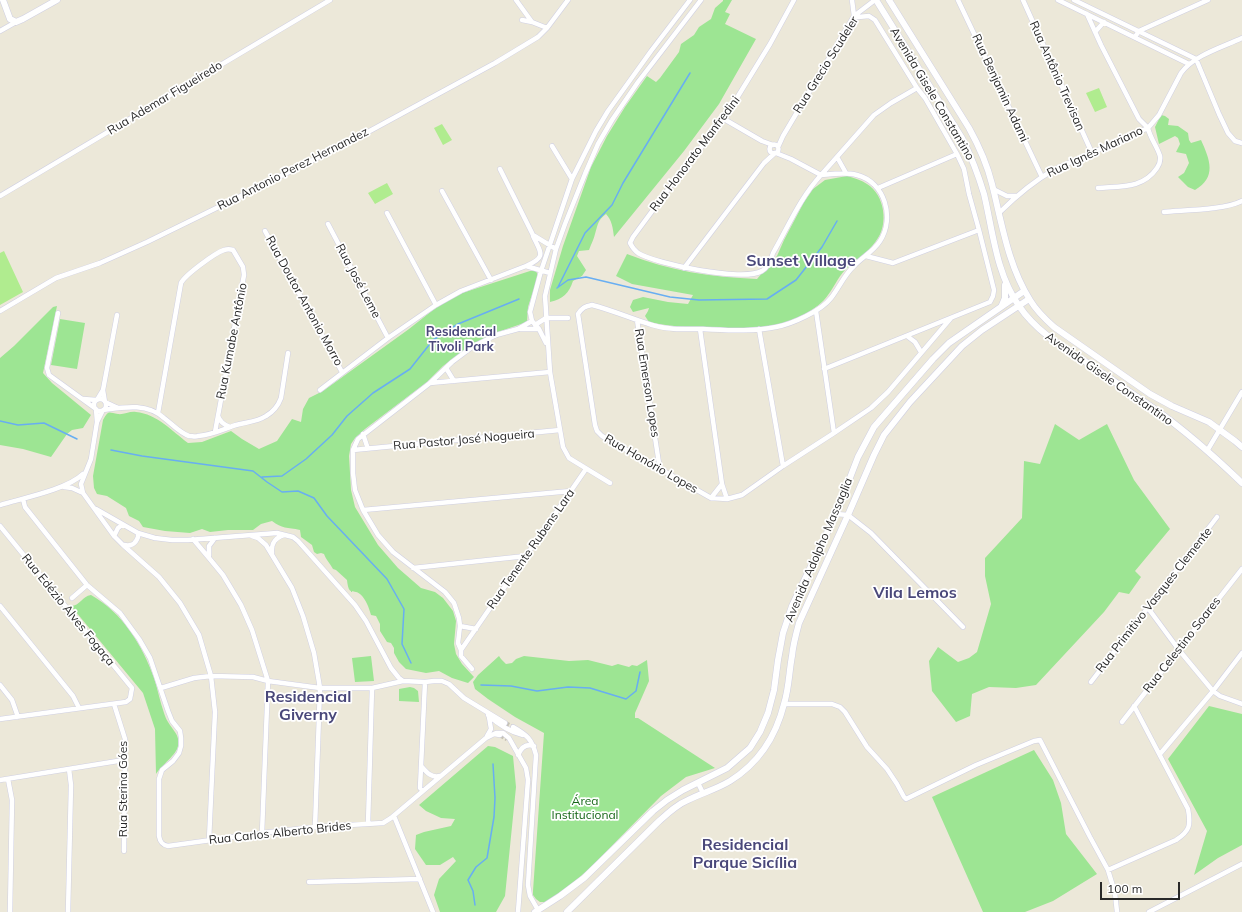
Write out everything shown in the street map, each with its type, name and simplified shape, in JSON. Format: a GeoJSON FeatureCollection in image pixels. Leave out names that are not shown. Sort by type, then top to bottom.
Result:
{"type":"FeatureCollection","features":[{"type":"Feature","properties":{"kind":"main road"},"geometry":{"type":"LineString","coordinates":[[3,0],[10,19],[16,22],[57,0]]}},
{"type":"Feature","properties":{"kind":"main road","name":"Avenida Gisele Constantino"},"geometry":{"type":"LineString","coordinates":[[876,0],[962,138],[972,157],[984,195],[1000,267],[1019,306],[1051,339],[1157,411],[1208,451],[1242,483]]}},
{"type":"Feature","properties":{"kind":"main road","name":"Avenida Gisele Constantino"},"geometry":{"type":"LineString","coordinates":[[889,0],[969,128],[978,146],[993,189],[1009,255],[1024,291],[1041,315],[1054,327],[1130,381],[1172,406],[1209,422],[1242,447]]}},
{"type":"Feature","properties":{"kind":"main road"},"geometry":{"type":"LineString","coordinates":[[999,307],[1005,298],[1005,280]]}},
{"type":"Feature","properties":{"kind":"main road","name":"Avenida Adolpho Massaglia"},"geometry":{"type":"LineString","coordinates":[[538,911],[584,878],[653,811],[667,800],[727,768],[750,748],[760,732],[768,713],[774,690],[783,633],[792,606],[836,514],[858,457],[874,427],[933,359],[949,343],[1024,291]]}},
{"type":"Feature","properties":{"kind":"main road","name":"Avenida Adolpho Massaglia"},"geometry":{"type":"LineString","coordinates":[[567,912],[672,809],[687,800],[728,782],[743,772],[768,745],[776,728],[784,704],[799,623],[874,454],[884,435],[901,413],[962,346],[982,330],[1029,299]]}},
{"type":"Feature","properties":{"kind":"main road"},"geometry":{"type":"LineString","coordinates":[[774,690],[787,691]]}},
{"type":"Feature","properties":{"kind":"street","name":"Rua Ademar Figueiredo"},"geometry":{"type":"LineString","coordinates":[[0,196],[330,0]]}},
{"type":"Feature","properties":{"kind":"street"},"geometry":{"type":"LineString","coordinates":[[516,0],[532,22]]}},
{"type":"Feature","properties":{"kind":"street","name":"Rua Antonio Perez Hernandez"},"geometry":{"type":"LineString","coordinates":[[0,311],[56,278],[100,263],[147,242],[355,139],[495,63],[538,37],[547,28],[568,0]]}},
{"type":"Feature","properties":{"kind":"street"},"geometry":{"type":"LineString","coordinates":[[548,345],[533,323],[530,312],[549,245],[572,179],[596,131],[608,111],[690,0]]}},
{"type":"Feature","properties":{"kind":"street"},"geometry":{"type":"LineString","coordinates":[[610,483],[569,458],[563,447],[550,372],[545,296],[556,249],[598,144],[612,120],[638,82],[701,0]]}},
{"type":"Feature","properties":{"kind":"street","name":"Rua Honorato Manfredini"},"geometry":{"type":"LineString","coordinates":[[684,268],[639,253],[633,249],[630,243],[674,182],[724,118],[768,48],[794,0]]}},
{"type":"Feature","properties":{"kind":"street","name":"Rua Grecio Scudeler"},"geometry":{"type":"LineString","coordinates":[[852,2],[858,0]]}},
{"type":"Feature","properties":{"kind":"street","name":"Rua Grecio Scudeler"},"geometry":{"type":"LineString","coordinates":[[775,149],[854,16],[876,0]]}},
{"type":"Feature","properties":{"kind":"street","name":"Rua Benjamin Adami"},"geometry":{"type":"LineString","coordinates":[[958,0],[1042,176]]}},
{"type":"Feature","properties":{"kind":"street","name":"Rua Antônio Trevisan"},"geometry":{"type":"LineString","coordinates":[[1023,0],[1092,153]]}},
{"type":"Feature","properties":{"kind":"street"},"geometry":{"type":"LineString","coordinates":[[1058,0],[1189,64]]}},
{"type":"Feature","properties":{"kind":"street"},"geometry":{"type":"LineString","coordinates":[[1074,0],[1196,59],[1228,133],[1235,141],[1242,143]]}},
{"type":"Feature","properties":{"kind":"street"},"geometry":{"type":"LineString","coordinates":[[1081,3],[1088,0]]}},
{"type":"Feature","properties":{"kind":"street"},"geometry":{"type":"LineString","coordinates":[[1135,37],[1139,31],[1208,0]]}},
{"type":"Feature","properties":{"kind":"street"},"geometry":{"type":"LineString","coordinates":[[824,369],[990,302],[994,290],[964,170],[957,154],[925,98],[917,88],[875,20],[869,16],[854,16],[852,2]]}},
{"type":"Feature","properties":{"kind":"street"},"geometry":{"type":"LineString","coordinates":[[1087,14],[1139,119],[1148,128],[1160,157],[1160,164],[1154,172],[1141,182],[1132,185],[1098,188]]}},
{"type":"Feature","properties":{"kind":"street"},"geometry":{"type":"LineString","coordinates":[[522,20],[547,28]]}},
{"type":"Feature","properties":{"kind":"street"},"geometry":{"type":"LineString","coordinates":[[0,31],[16,22]]}},
{"type":"Feature","properties":{"kind":"street"},"geometry":{"type":"LineString","coordinates":[[1095,32],[1104,22]]}},
{"type":"Feature","properties":{"kind":"street"},"geometry":{"type":"LineString","coordinates":[[1148,128],[1159,115],[1181,72],[1189,64],[1196,59],[1242,38]]}},
{"type":"Feature","properties":{"kind":"street"},"geometry":{"type":"LineString","coordinates":[[775,149],[684,268],[732,275],[749,274],[762,271],[769,263],[773,253],[811,186],[874,115],[917,88]]}},
{"type":"Feature","properties":{"kind":"street"},"geometry":{"type":"LineString","coordinates":[[637,320],[653,326],[670,329],[748,330],[777,327],[822,307],[831,298],[854,266],[875,248],[881,240],[886,228],[888,213],[884,199],[878,188],[858,175],[846,173],[821,175],[791,159],[724,118]]}},
{"type":"Feature","properties":{"kind":"street","name":"Rua Ignês Mariano"},"geometry":{"type":"LineString","coordinates":[[999,213],[1042,176],[1148,128]]}},
{"type":"Feature","properties":{"kind":"street"},"geometry":{"type":"LineString","coordinates":[[552,146],[572,179]]}},
{"type":"Feature","properties":{"kind":"street"},"geometry":{"type":"LineString","coordinates":[[878,188],[957,154]]}},
{"type":"Feature","properties":{"kind":"street"},"geometry":{"type":"LineString","coordinates":[[837,157],[846,173]]}},
{"type":"Feature","properties":{"kind":"street"},"geometry":{"type":"LineString","coordinates":[[320,390],[388,338],[436,305],[461,291],[526,266],[541,257],[541,253],[533,235],[500,169]]}},
{"type":"Feature","properties":{"kind":"street"},"geometry":{"type":"LineString","coordinates":[[993,189],[1007,196],[1017,196]]}},
{"type":"Feature","properties":{"kind":"street"},"geometry":{"type":"LineString","coordinates":[[442,191],[491,280]]}},
{"type":"Feature","properties":{"kind":"street"},"geometry":{"type":"LineString","coordinates":[[1164,212],[1219,207],[1237,204],[1242,201]]}},
{"type":"Feature","properties":{"kind":"street"},"geometry":{"type":"LineString","coordinates":[[386,213],[436,305]]}},
{"type":"Feature","properties":{"kind":"street","name":"Rua José Leme"},"geometry":{"type":"LineString","coordinates":[[328,224],[388,338]]}},
{"type":"Feature","properties":{"kind":"street"},"geometry":{"type":"LineString","coordinates":[[866,256],[893,263],[979,230]]}},
{"type":"Feature","properties":{"kind":"street","name":"Rua Doutor Antonio Morro"},"geometry":{"type":"LineString","coordinates":[[265,231],[342,372]]}},
{"type":"Feature","properties":{"kind":"street"},"geometry":{"type":"LineString","coordinates":[[533,235],[556,249]]}},
{"type":"Feature","properties":{"kind":"street","name":"Rua Kumabe Antônio"},"geometry":{"type":"LineString","coordinates":[[158,413],[183,280],[186,276],[219,252],[230,249],[234,252],[243,267],[244,274],[215,432]]}},
{"type":"Feature","properties":{"kind":"street"},"geometry":{"type":"LineString","coordinates":[[526,266],[550,273]]}},
{"type":"Feature","properties":{"kind":"street","name":"Rua Honório Lopes"},"geometry":{"type":"LineString","coordinates":[[637,320],[592,305],[582,308],[578,314],[597,431],[602,436],[711,498],[727,499]]}},
{"type":"Feature","properties":{"kind":"street"},"geometry":{"type":"LineString","coordinates":[[816,310],[834,433]]}},
{"type":"Feature","properties":{"kind":"street"},"geometry":{"type":"LineString","coordinates":[[58,313],[47,368],[50,375],[99,411],[134,406],[147,408],[158,413],[190,436],[197,437],[261,419],[272,412],[276,408],[281,398],[288,353]]}},
{"type":"Feature","properties":{"kind":"street"},"geometry":{"type":"LineString","coordinates":[[97,422],[106,407],[103,390],[117,315]]}},
{"type":"Feature","properties":{"kind":"street"},"geometry":{"type":"LineString","coordinates":[[472,669],[461,656],[461,650],[458,643],[460,626],[459,618],[454,604],[445,592],[393,552],[378,535],[363,510],[355,490],[353,450],[358,439],[363,434],[430,383],[452,362],[472,347],[496,335],[518,329],[546,318],[568,318]]}},
{"type":"Feature","properties":{"kind":"street"},"geometry":{"type":"LineString","coordinates":[[700,329],[722,484],[727,499],[742,495],[870,408],[888,392],[951,318]]}},
{"type":"Feature","properties":{"kind":"street","name":"Rua Emerson Lopes"},"geometry":{"type":"LineString","coordinates":[[637,320],[660,470]]}},
{"type":"Feature","properties":{"kind":"street"},"geometry":{"type":"LineString","coordinates":[[518,329],[539,330]]}},
{"type":"Feature","properties":{"kind":"street"},"geometry":{"type":"LineString","coordinates":[[759,329],[783,466]]}},
{"type":"Feature","properties":{"kind":"street"},"geometry":{"type":"LineString","coordinates":[[907,336],[915,342],[921,352]]}},
{"type":"Feature","properties":{"kind":"street"},"geometry":{"type":"LineString","coordinates":[[446,368],[454,381]]}},
{"type":"Feature","properties":{"kind":"street"},"geometry":{"type":"LineString","coordinates":[[430,383],[550,372]]}},
{"type":"Feature","properties":{"kind":"street"},"geometry":{"type":"LineString","coordinates":[[81,484],[91,458],[97,422],[96,409],[94,405],[103,390]]}},
{"type":"Feature","properties":{"kind":"street"},"geometry":{"type":"LineString","coordinates":[[1208,451],[1242,392]]}},
{"type":"Feature","properties":{"kind":"street"},"geometry":{"type":"LineString","coordinates":[[83,399],[102,400],[118,408]]}},
{"type":"Feature","properties":{"kind":"street","name":"Rua Kumabe Antônio"},"geometry":{"type":"LineString","coordinates":[[218,414],[221,422],[230,427]]}},
{"type":"Feature","properties":{"kind":"street","name":"Rua Pastor José Nogueira"},"geometry":{"type":"LineString","coordinates":[[353,450],[560,430]]}},
{"type":"Feature","properties":{"kind":"street"},"geometry":{"type":"LineString","coordinates":[[363,434],[368,449]]}},
{"type":"Feature","properties":{"kind":"street","name":"Rua Tenente Rubens Lara"},"geometry":{"type":"LineString","coordinates":[[461,650],[586,469]]}},
{"type":"Feature","properties":{"kind":"street"},"geometry":{"type":"LineString","coordinates":[[0,505],[60,487],[75,480],[86,471]]}},
{"type":"Feature","properties":{"kind":"street"},"geometry":{"type":"LineString","coordinates":[[75,480],[79,480],[83,493],[114,536],[159,577],[180,603],[199,635],[210,676],[215,712],[209,840]]}},
{"type":"Feature","properties":{"kind":"street"},"geometry":{"type":"LineString","coordinates":[[711,498],[722,484]]}},
{"type":"Feature","properties":{"kind":"street"},"geometry":{"type":"LineString","coordinates":[[60,487],[72,488],[83,493]]}},
{"type":"Feature","properties":{"kind":"street"},"geometry":{"type":"LineString","coordinates":[[363,510],[571,491]]}},
{"type":"Feature","properties":{"kind":"street"},"geometry":{"type":"LineString","coordinates":[[23,499],[25,506],[87,585],[111,604],[128,622],[150,658],[161,688],[194,678],[210,676],[253,677],[268,681],[320,688],[372,688],[403,681],[442,681],[449,684],[464,698],[505,723]]}},
{"type":"Feature","properties":{"kind":"street"},"geometry":{"type":"LineString","coordinates":[[95,508],[122,525],[138,533],[155,538],[172,540],[252,536],[277,533],[293,537],[355,605],[366,621],[391,668],[403,681]]}},
{"type":"Feature","properties":{"kind":"street"},"geometry":{"type":"LineString","coordinates":[[836,514],[848,515],[871,533],[963,626]]}},
{"type":"Feature","properties":{"kind":"street","name":"Rua Primitivo Vasques Clemente"},"geometry":{"type":"LineString","coordinates":[[1091,682],[1217,517]]}},
{"type":"Feature","properties":{"kind":"street"},"geometry":{"type":"LineString","coordinates":[[114,536],[118,528],[122,525]]}},
{"type":"Feature","properties":{"kind":"street","name":"Rua Edézio Alves Fogaça"},"geometry":{"type":"LineString","coordinates":[[0,526],[132,688],[130,699],[126,702],[114,704]]}},
{"type":"Feature","properties":{"kind":"street"},"geometry":{"type":"LineString","coordinates":[[123,545],[132,545],[138,537],[138,533]]}},
{"type":"Feature","properties":{"kind":"street"},"geometry":{"type":"LineString","coordinates":[[272,554],[271,547],[273,543],[278,537],[284,535]]}},
{"type":"Feature","properties":{"kind":"street"},"geometry":{"type":"LineString","coordinates":[[252,536],[262,541],[272,554],[292,588],[303,616],[314,653],[320,688],[315,827]]}},
{"type":"Feature","properties":{"kind":"street"},"geometry":{"type":"LineString","coordinates":[[209,558],[209,546],[215,538]]}},
{"type":"Feature","properties":{"kind":"street"},"geometry":{"type":"LineString","coordinates":[[193,539],[223,575],[241,605],[252,630],[268,681],[262,832]]}},
{"type":"Feature","properties":{"kind":"street"},"geometry":{"type":"LineString","coordinates":[[413,568],[526,556]]}},
{"type":"Feature","properties":{"kind":"street","name":"Rua Celestino Soares"},"geometry":{"type":"LineString","coordinates":[[1122,722],[1242,569]]}},
{"type":"Feature","properties":{"kind":"street"},"geometry":{"type":"LineString","coordinates":[[72,598],[87,585]]}},
{"type":"Feature","properties":{"kind":"street"},"geometry":{"type":"LineString","coordinates":[[0,606],[73,696],[79,708]]}},
{"type":"Feature","properties":{"kind":"street"},"geometry":{"type":"LineString","coordinates":[[1148,608],[1179,650],[1213,691],[1220,696],[1242,704]]}},
{"type":"Feature","properties":{"kind":"street"},"geometry":{"type":"LineString","coordinates":[[460,626],[476,629]]}},
{"type":"Feature","properties":{"kind":"street"},"geometry":{"type":"LineString","coordinates":[[1160,754],[1213,691],[1242,653]]}},
{"type":"Feature","properties":{"kind":"street"},"geometry":{"type":"LineString","coordinates":[[423,791],[420,788],[425,682]]}},
{"type":"Feature","properties":{"kind":"street"},"geometry":{"type":"LineString","coordinates":[[0,685],[12,700],[18,717]]}},
{"type":"Feature","properties":{"kind":"street","name":"Rua Carlos Alberto Brides"},"geometry":{"type":"LineString","coordinates":[[161,688],[172,721],[180,731],[181,746],[179,753],[173,761],[162,770],[159,779],[159,836],[161,842],[168,846],[262,832],[383,823],[394,816],[492,734]]}},
{"type":"Feature","properties":{"kind":"street"},"geometry":{"type":"LineString","coordinates":[[368,824],[372,688]]}},
{"type":"Feature","properties":{"kind":"street"},"geometry":{"type":"LineString","coordinates":[[0,719],[114,704]]}},
{"type":"Feature","properties":{"kind":"street","name":"Rua Sterina Góes"},"geometry":{"type":"LineString","coordinates":[[114,704],[124,739],[124,851]]}},
{"type":"Feature","properties":{"kind":"street"},"geometry":{"type":"LineString","coordinates":[[784,704],[832,704],[840,708],[845,712],[867,746],[890,774],[906,799],[976,765],[1034,740],[1040,740],[1108,870],[1115,893],[1117,912]]}},
{"type":"Feature","properties":{"kind":"street"},"geometry":{"type":"LineString","coordinates":[[477,705],[497,723],[516,733],[527,736]]}},
{"type":"Feature","properties":{"kind":"street"},"geometry":{"type":"LineString","coordinates":[[1108,870],[1176,840],[1189,828],[1190,820],[1188,810],[1134,706]]}},
{"type":"Feature","properties":{"kind":"street"},"geometry":{"type":"LineString","coordinates":[[486,738],[491,729],[491,721],[488,716]]}},
{"type":"Feature","properties":{"kind":"street"},"geometry":{"type":"LineString","coordinates":[[513,727],[531,740],[536,755],[528,885],[530,896],[538,911]]}},
{"type":"Feature","properties":{"kind":"street"},"geometry":{"type":"LineString","coordinates":[[492,734],[499,732],[505,734],[509,738],[526,768],[528,780],[518,912]]}},
{"type":"Feature","properties":{"kind":"street"},"geometry":{"type":"LineString","coordinates":[[492,734],[500,735]]}},
{"type":"Feature","properties":{"kind":"street"},"geometry":{"type":"LineString","coordinates":[[507,739],[512,744]]}},
{"type":"Feature","properties":{"kind":"street"},"geometry":{"type":"LineString","coordinates":[[518,754],[522,748],[526,746],[534,746]]}},
{"type":"Feature","properties":{"kind":"street"},"geometry":{"type":"LineString","coordinates":[[0,780],[124,760]]}},
{"type":"Feature","properties":{"kind":"street"},"geometry":{"type":"LineString","coordinates":[[422,767],[434,777],[441,776]]}},
{"type":"Feature","properties":{"kind":"street"},"geometry":{"type":"LineString","coordinates":[[68,912],[71,784],[69,769]]}},
{"type":"Feature","properties":{"kind":"street"},"geometry":{"type":"LineString","coordinates":[[8,779],[12,800],[10,912]]}},
{"type":"Feature","properties":{"kind":"street"},"geometry":{"type":"LineString","coordinates":[[698,783],[703,793]]}},
{"type":"Feature","properties":{"kind":"street"},"geometry":{"type":"LineString","coordinates":[[394,816],[433,912]]}},
{"type":"Feature","properties":{"kind":"street"},"geometry":{"type":"LineString","coordinates":[[1149,912],[1242,864]]}},
{"type":"Feature","properties":{"kind":"street"},"geometry":{"type":"LineString","coordinates":[[309,882],[420,879]]}},
{"type":"Feature","properties":{"kind":"green space"},"geometry":{"type":"Polygon","coordinates":[[[723,0],[732,0],[725,12],[730,14],[725,24],[756,39],[719,104],[684,151],[614,237],[612,225],[608,216],[606,214],[601,218],[589,250],[579,251],[577,256],[586,270],[582,276],[573,281],[570,289],[565,295],[550,302],[550,290],[563,246],[591,167],[607,136],[647,76],[656,82],[660,78],[679,52],[681,44],[694,35],[699,27],[711,19],[715,8],[723,0]]]}},
{"type":"Feature","properties":{"kind":"green space"},"geometry":{"type":"Polygon","coordinates":[[[1099,88],[1107,107],[1095,112],[1086,93],[1099,88]]]}},
{"type":"Feature","properties":{"kind":"green space"},"geometry":{"type":"Polygon","coordinates":[[[1161,115],[1169,119],[1168,125],[1178,126],[1188,133],[1191,143],[1201,140],[1207,154],[1210,168],[1206,180],[1195,190],[1188,187],[1178,177],[1184,173],[1189,163],[1186,154],[1176,152],[1180,144],[1178,138],[1175,136],[1159,144],[1155,127],[1161,115]]]}},
{"type":"Feature","properties":{"kind":"green space"},"geometry":{"type":"Polygon","coordinates":[[[442,124],[452,140],[443,145],[434,128],[442,124]]]}},
{"type":"Feature","properties":{"kind":"green space"},"geometry":{"type":"Polygon","coordinates":[[[847,176],[867,184],[878,195],[883,211],[883,227],[873,245],[845,270],[824,300],[812,310],[783,323],[765,327],[748,328],[679,327],[649,322],[645,316],[649,308],[633,312],[630,307],[633,300],[643,297],[688,304],[693,295],[632,284],[616,276],[627,254],[675,269],[707,275],[757,279],[777,256],[804,202],[813,189],[825,180],[847,176]]]}},
{"type":"Feature","properties":{"kind":"green space"},"geometry":{"type":"Polygon","coordinates":[[[387,183],[393,194],[375,204],[368,193],[387,183]]]}},
{"type":"Feature","properties":{"kind":"green space"},"geometry":{"type":"Polygon","coordinates":[[[4,251],[23,292],[0,305],[0,253],[4,251]]]}},
{"type":"Feature","properties":{"kind":"green space"},"geometry":{"type":"Polygon","coordinates":[[[530,271],[536,271],[538,276],[528,307],[527,322],[495,333],[471,345],[443,366],[427,382],[355,438],[351,444],[349,456],[351,490],[355,507],[378,545],[398,568],[421,588],[435,592],[443,598],[453,611],[456,621],[454,644],[456,654],[462,664],[474,677],[468,683],[452,678],[439,671],[426,673],[406,669],[399,662],[391,643],[387,642],[380,631],[380,624],[376,616],[371,615],[364,598],[357,592],[349,589],[347,580],[333,569],[324,554],[317,554],[314,552],[312,545],[301,537],[300,530],[282,527],[272,521],[261,524],[253,530],[210,532],[202,529],[190,533],[165,531],[143,527],[139,521],[129,516],[126,508],[107,496],[97,494],[94,488],[93,476],[103,420],[108,413],[144,413],[164,424],[188,443],[202,442],[231,431],[259,449],[277,441],[292,419],[301,422],[303,409],[309,398],[323,391],[433,310],[462,293],[530,271]]]}},
{"type":"Feature","properties":{"kind":"green space"},"geometry":{"type":"Polygon","coordinates":[[[57,306],[43,373],[52,383],[91,415],[83,428],[72,430],[67,434],[51,457],[23,449],[0,445],[0,358],[53,307],[57,306]]]}},
{"type":"Feature","properties":{"kind":"green space"},"geometry":{"type":"Polygon","coordinates":[[[60,319],[85,323],[77,369],[51,365],[60,319]]]}},
{"type":"Feature","properties":{"kind":"green space"},"geometry":{"type":"Polygon","coordinates":[[[1055,424],[1079,440],[1107,424],[1134,480],[1170,529],[1135,571],[1141,577],[1129,594],[1119,592],[1104,612],[1036,685],[1016,688],[989,687],[972,694],[970,716],[956,722],[932,691],[929,661],[938,647],[958,662],[969,658],[977,652],[991,604],[985,576],[985,558],[1022,518],[1024,461],[1040,464],[1055,424]]]}},
{"type":"Feature","properties":{"kind":"green space"},"geometry":{"type":"Polygon","coordinates":[[[91,595],[102,602],[122,620],[137,642],[144,654],[154,678],[166,718],[178,738],[177,749],[156,774],[155,729],[143,693],[71,606],[74,606],[85,597],[91,595]]]}},
{"type":"Feature","properties":{"kind":"green space"},"geometry":{"type":"Polygon","coordinates":[[[371,656],[374,681],[355,682],[352,658],[371,656]]]}},
{"type":"Feature","properties":{"kind":"green space","name":"Área Institucional"},"geometry":{"type":"Polygon","coordinates":[[[499,656],[506,664],[512,663],[516,659],[524,656],[569,661],[588,660],[612,666],[618,664],[629,667],[632,665],[637,666],[647,660],[649,681],[635,713],[635,718],[638,718],[715,768],[686,777],[661,796],[588,870],[567,888],[546,902],[540,902],[533,895],[544,733],[515,717],[488,699],[475,689],[473,682],[478,675],[499,656]]]}},
{"type":"Feature","properties":{"kind":"green space"},"geometry":{"type":"Polygon","coordinates":[[[410,687],[418,691],[419,702],[399,701],[399,689],[410,687]]]}},
{"type":"Feature","properties":{"kind":"green space"},"geometry":{"type":"Polygon","coordinates":[[[1209,706],[1242,714],[1242,845],[1218,858],[1194,875],[1207,831],[1168,759],[1209,706]]]}},
{"type":"Feature","properties":{"kind":"green space"},"geometry":{"type":"Polygon","coordinates":[[[488,746],[495,747],[513,756],[516,787],[505,896],[496,912],[440,912],[434,895],[439,879],[456,861],[453,857],[440,865],[426,865],[415,849],[416,835],[451,826],[455,819],[441,818],[426,811],[419,805],[488,746]]]}},
{"type":"Feature","properties":{"kind":"green space"},"geometry":{"type":"Polygon","coordinates":[[[1034,750],[1053,780],[1061,803],[1066,834],[1097,874],[1053,901],[1025,912],[983,912],[932,797],[1034,750]]]}},
{"type":"Feature","properties":{"kind":"waterway"},"geometry":{"type":"LineString","coordinates":[[558,287],[585,233],[612,205],[623,183],[690,73]]}},
{"type":"Feature","properties":{"kind":"waterway"},"geometry":{"type":"LineString","coordinates":[[557,288],[568,280],[586,277],[670,297],[699,300],[767,299],[796,280],[822,247],[837,221]]}},
{"type":"Feature","properties":{"kind":"waterway"},"geometry":{"type":"LineString","coordinates":[[262,477],[282,476],[306,459],[332,435],[347,416],[373,393],[410,369],[433,340],[458,324],[519,299]]}},
{"type":"Feature","properties":{"kind":"waterway"},"geometry":{"type":"LineString","coordinates":[[0,421],[18,425],[44,423],[77,439]]}},
{"type":"Feature","properties":{"kind":"waterway"},"geometry":{"type":"LineString","coordinates":[[111,450],[142,456],[253,471],[282,492],[298,491],[314,498],[327,516],[387,579],[404,609],[402,644],[411,663]]}},
{"type":"Feature","properties":{"kind":"waterway"},"geometry":{"type":"LineString","coordinates":[[481,685],[511,686],[537,691],[568,687],[590,688],[626,699],[636,691],[640,672]]}},
{"type":"Feature","properties":{"kind":"waterway"},"geometry":{"type":"LineString","coordinates":[[475,905],[473,891],[468,880],[476,867],[487,858],[494,817],[495,798],[493,764]]}},
{"type":"Feature","properties":{"kind":"tunnel"},"geometry":{"type":"LineString","coordinates":[[505,723],[513,727]]}},
{"type":"Feature","properties":{"kind":"tunnel"},"geometry":{"type":"LineString","coordinates":[[500,735],[507,739]]}},
{"type":"Feature","properties":{"kind":"district","name":"Sunset Village"},"geometry":{"type":"Point","coordinates":[801,261]}},
{"type":"Feature","properties":{"kind":"district","name":"Residencial Tivoli Park"},"geometry":{"type":"Point","coordinates":[461,340]}},
{"type":"Feature","properties":{"kind":"district","name":"Vila Lemos"},"geometry":{"type":"Point","coordinates":[915,593]}},
{"type":"Feature","properties":{"kind":"district","name":"Residencial Giverny"},"geometry":{"type":"Point","coordinates":[308,706]}},
{"type":"Feature","properties":{"kind":"district","name":"Residencial Parque Sicília"},"geometry":{"type":"Point","coordinates":[745,854]}}]}
